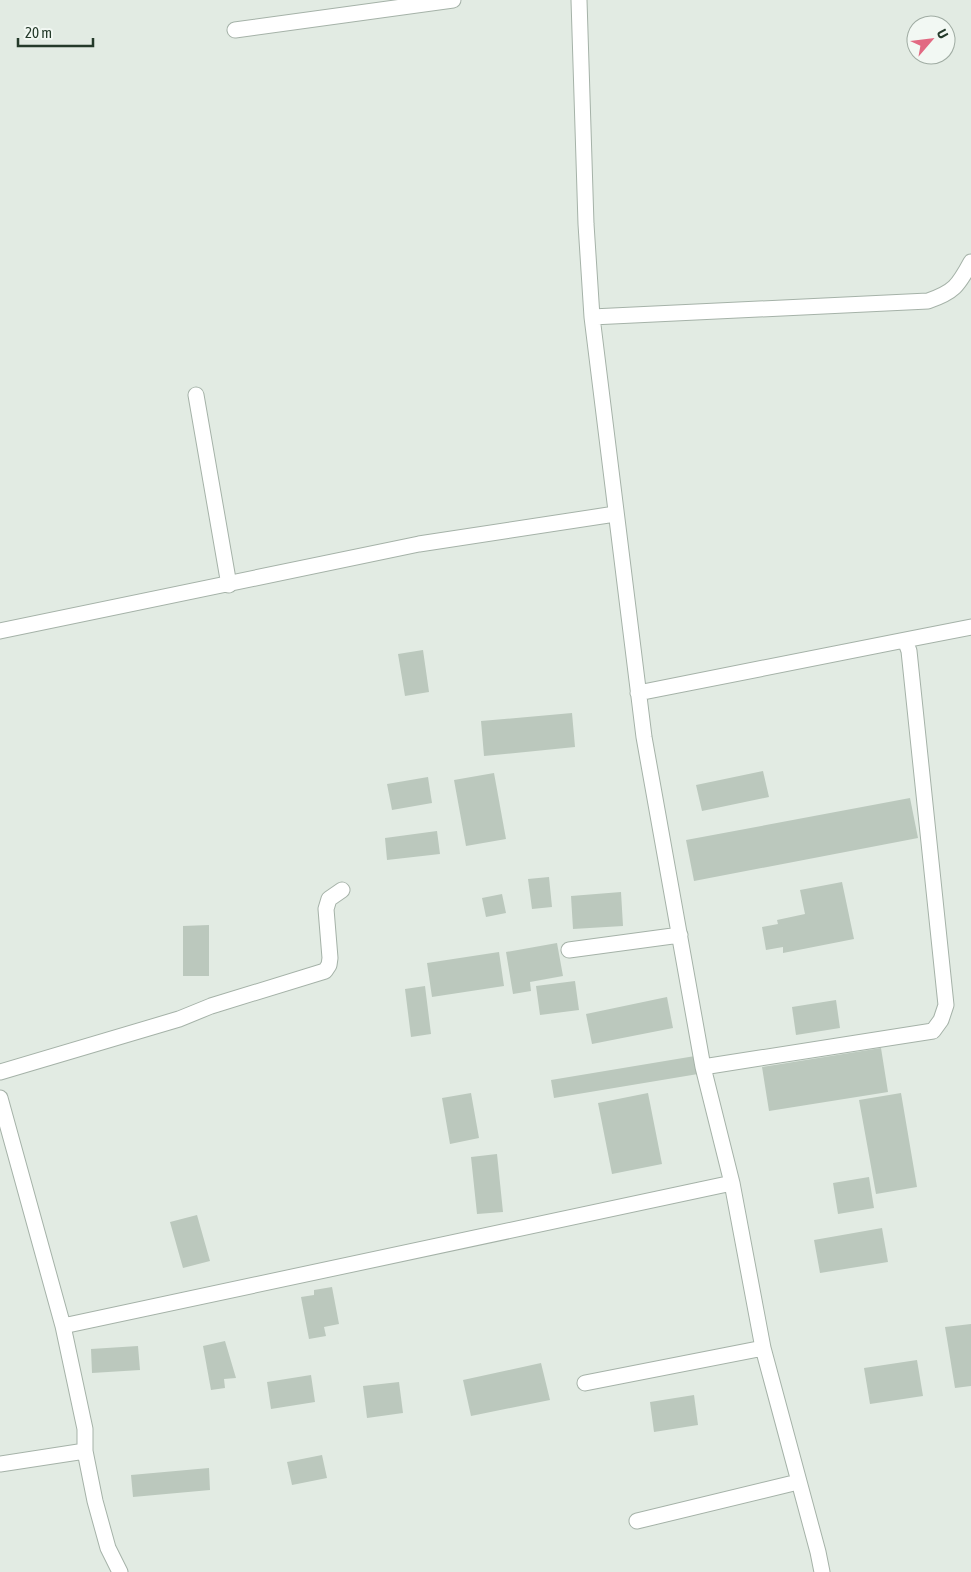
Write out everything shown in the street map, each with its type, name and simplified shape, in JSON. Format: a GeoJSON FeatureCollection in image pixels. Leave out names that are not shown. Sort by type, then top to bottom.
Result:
{"type":"FeatureCollection","features":[{"type":"Feature","properties":{"kind":"street"},"geometry":{"type":"LineString","coordinates":[[235,30],[453,0]]}},
{"type":"Feature","properties":{"kind":"street"},"geometry":{"type":"LineString","coordinates":[[579,0],[586,224],[592,318],[644,737],[703,1067],[732,1183],[763,1348],[822,1572]]}},
{"type":"Feature","properties":{"kind":"street"},"geometry":{"type":"LineString","coordinates":[[592,318],[928,301],[950,294],[959,284],[971,262]]}},
{"type":"Feature","properties":{"kind":"street"},"geometry":{"type":"LineString","coordinates":[[196,395],[229,584]]}},
{"type":"Feature","properties":{"kind":"street"},"geometry":{"type":"LineString","coordinates":[[0,631],[419,544],[615,514]]}},
{"type":"Feature","properties":{"kind":"street"},"geometry":{"type":"LineString","coordinates":[[638,693],[971,627]]}},
{"type":"Feature","properties":{"kind":"street"},"geometry":{"type":"LineString","coordinates":[[703,1067],[933,1032],[941,1020],[946,1005],[909,651],[905,640]]}},
{"type":"Feature","properties":{"kind":"street"},"geometry":{"type":"LineString","coordinates":[[0,1072],[179,1020],[211,1006],[325,971],[330,958],[326,909],[329,899],[342,890]]}},
{"type":"Feature","properties":{"kind":"street"},"geometry":{"type":"LineString","coordinates":[[569,950],[680,935]]}},
{"type":"Feature","properties":{"kind":"street"},"geometry":{"type":"LineString","coordinates":[[0,1098],[63,1326],[84,1429],[84,1451],[108,1548],[120,1572]]}},
{"type":"Feature","properties":{"kind":"street"},"geometry":{"type":"LineString","coordinates":[[63,1326],[732,1183]]}},
{"type":"Feature","properties":{"kind":"street"},"geometry":{"type":"LineString","coordinates":[[585,1383],[763,1348]]}},
{"type":"Feature","properties":{"kind":"street"},"geometry":{"type":"LineString","coordinates":[[0,1464],[84,1451]]}},
{"type":"Feature","properties":{"kind":"street"},"geometry":{"type":"LineString","coordinates":[[637,1521],[798,1482]]}},
{"type":"Feature","properties":{"kind":"building"},"geometry":{"type":"Polygon","coordinates":[[[423,650],[429,692],[405,696],[398,654],[423,650]]]}},
{"type":"Feature","properties":{"kind":"building"},"geometry":{"type":"Polygon","coordinates":[[[572,713],[575,747],[484,756],[481,721],[572,713]]]}},
{"type":"Feature","properties":{"kind":"building"},"geometry":{"type":"Polygon","coordinates":[[[763,771],[769,797],[702,811],[696,785],[763,771]]]}},
{"type":"Feature","properties":{"kind":"building"},"geometry":{"type":"Polygon","coordinates":[[[494,773],[506,839],[466,846],[454,780],[494,773]]]}},
{"type":"Feature","properties":{"kind":"building"},"geometry":{"type":"Polygon","coordinates":[[[428,777],[432,803],[392,810],[387,784],[428,777]]]}},
{"type":"Feature","properties":{"kind":"building"},"geometry":{"type":"Polygon","coordinates":[[[910,798],[918,838],[694,881],[686,840],[910,798]]]}},
{"type":"Feature","properties":{"kind":"building"},"geometry":{"type":"Polygon","coordinates":[[[437,831],[440,854],[387,860],[385,838],[437,831]]]}},
{"type":"Feature","properties":{"kind":"building"},"geometry":{"type":"Polygon","coordinates":[[[549,877],[552,907],[532,909],[528,879],[549,877]]]}},
{"type":"Feature","properties":{"kind":"building"},"geometry":{"type":"Polygon","coordinates":[[[842,882],[854,939],[783,953],[783,947],[766,950],[762,927],[778,924],[777,920],[805,914],[800,890],[842,882]]]}},
{"type":"Feature","properties":{"kind":"building"},"geometry":{"type":"Polygon","coordinates":[[[621,892],[623,926],[573,929],[571,896],[621,892]]]}},
{"type":"Feature","properties":{"kind":"building"},"geometry":{"type":"Polygon","coordinates":[[[502,894],[506,913],[486,917],[482,898],[502,894]]]}},
{"type":"Feature","properties":{"kind":"building"},"geometry":{"type":"Polygon","coordinates":[[[209,925],[209,976],[183,976],[183,926],[209,925]]]}},
{"type":"Feature","properties":{"kind":"building"},"geometry":{"type":"Polygon","coordinates":[[[557,943],[563,976],[530,982],[531,991],[513,994],[506,952],[557,943]]]}},
{"type":"Feature","properties":{"kind":"building"},"geometry":{"type":"Polygon","coordinates":[[[499,952],[504,986],[432,997],[427,963],[499,952]]]}},
{"type":"Feature","properties":{"kind":"building"},"geometry":{"type":"Polygon","coordinates":[[[575,981],[579,1010],[540,1015],[536,986],[575,981]]]}},
{"type":"Feature","properties":{"kind":"building"},"geometry":{"type":"Polygon","coordinates":[[[425,986],[431,1034],[411,1037],[405,989],[425,986]]]}},
{"type":"Feature","properties":{"kind":"building"},"geometry":{"type":"Polygon","coordinates":[[[667,997],[673,1028],[592,1044],[586,1014],[667,997]]]}},
{"type":"Feature","properties":{"kind":"building"},"geometry":{"type":"Polygon","coordinates":[[[836,1000],[840,1028],[796,1035],[792,1007],[836,1000]]]}},
{"type":"Feature","properties":{"kind":"building"},"geometry":{"type":"Polygon","coordinates":[[[881,1048],[888,1092],[769,1111],[762,1067],[881,1048]]]}},
{"type":"Feature","properties":{"kind":"building"},"geometry":{"type":"Polygon","coordinates":[[[695,1056],[698,1074],[554,1098],[551,1080],[695,1056]]]}},
{"type":"Feature","properties":{"kind":"building"},"geometry":{"type":"Polygon","coordinates":[[[471,1093],[479,1138],[450,1144],[442,1098],[471,1093]]]}},
{"type":"Feature","properties":{"kind":"building"},"geometry":{"type":"Polygon","coordinates":[[[648,1093],[662,1164],[612,1174],[598,1103],[648,1093]]]}},
{"type":"Feature","properties":{"kind":"building"},"geometry":{"type":"Polygon","coordinates":[[[901,1093],[917,1187],[876,1194],[859,1100],[901,1093]]]}},
{"type":"Feature","properties":{"kind":"building"},"geometry":{"type":"Polygon","coordinates":[[[497,1154],[503,1212],[477,1214],[471,1157],[497,1154]]]}},
{"type":"Feature","properties":{"kind":"building"},"geometry":{"type":"Polygon","coordinates":[[[869,1177],[874,1208],[838,1214],[833,1183],[869,1177]]]}},
{"type":"Feature","properties":{"kind":"building"},"geometry":{"type":"Polygon","coordinates":[[[197,1215],[210,1261],[183,1268],[170,1222],[197,1215]]]}},
{"type":"Feature","properties":{"kind":"building"},"geometry":{"type":"Polygon","coordinates":[[[882,1228],[888,1262],[820,1273],[814,1240],[882,1228]]]}},
{"type":"Feature","properties":{"kind":"building"},"geometry":{"type":"Polygon","coordinates":[[[332,1287],[339,1324],[324,1327],[326,1336],[309,1339],[301,1297],[314,1295],[314,1290],[332,1287]]]}},
{"type":"Feature","properties":{"kind":"building"},"geometry":{"type":"Polygon","coordinates":[[[971,1324],[971,1386],[955,1388],[945,1327],[971,1324]]]}},
{"type":"Feature","properties":{"kind":"building"},"geometry":{"type":"Polygon","coordinates":[[[225,1341],[236,1378],[224,1379],[225,1388],[211,1390],[203,1346],[225,1341]]]}},
{"type":"Feature","properties":{"kind":"building"},"geometry":{"type":"Polygon","coordinates":[[[138,1346],[140,1370],[92,1373],[91,1349],[138,1346]]]}},
{"type":"Feature","properties":{"kind":"building"},"geometry":{"type":"Polygon","coordinates":[[[917,1360],[923,1396],[870,1404],[864,1368],[917,1360]]]}},
{"type":"Feature","properties":{"kind":"building"},"geometry":{"type":"Polygon","coordinates":[[[541,1363],[550,1400],[471,1416],[463,1380],[541,1363]]]}},
{"type":"Feature","properties":{"kind":"building"},"geometry":{"type":"Polygon","coordinates":[[[311,1375],[315,1402],[271,1409],[267,1382],[311,1375]]]}},
{"type":"Feature","properties":{"kind":"building"},"geometry":{"type":"Polygon","coordinates":[[[399,1382],[403,1413],[367,1418],[363,1386],[399,1382]]]}},
{"type":"Feature","properties":{"kind":"building"},"geometry":{"type":"Polygon","coordinates":[[[694,1395],[698,1425],[654,1432],[650,1402],[694,1395]]]}},
{"type":"Feature","properties":{"kind":"building"},"geometry":{"type":"Polygon","coordinates":[[[322,1455],[327,1478],[292,1485],[287,1462],[322,1455]]]}},
{"type":"Feature","properties":{"kind":"building"},"geometry":{"type":"Polygon","coordinates":[[[209,1468],[210,1490],[133,1497],[131,1475],[209,1468]]]}}]}
